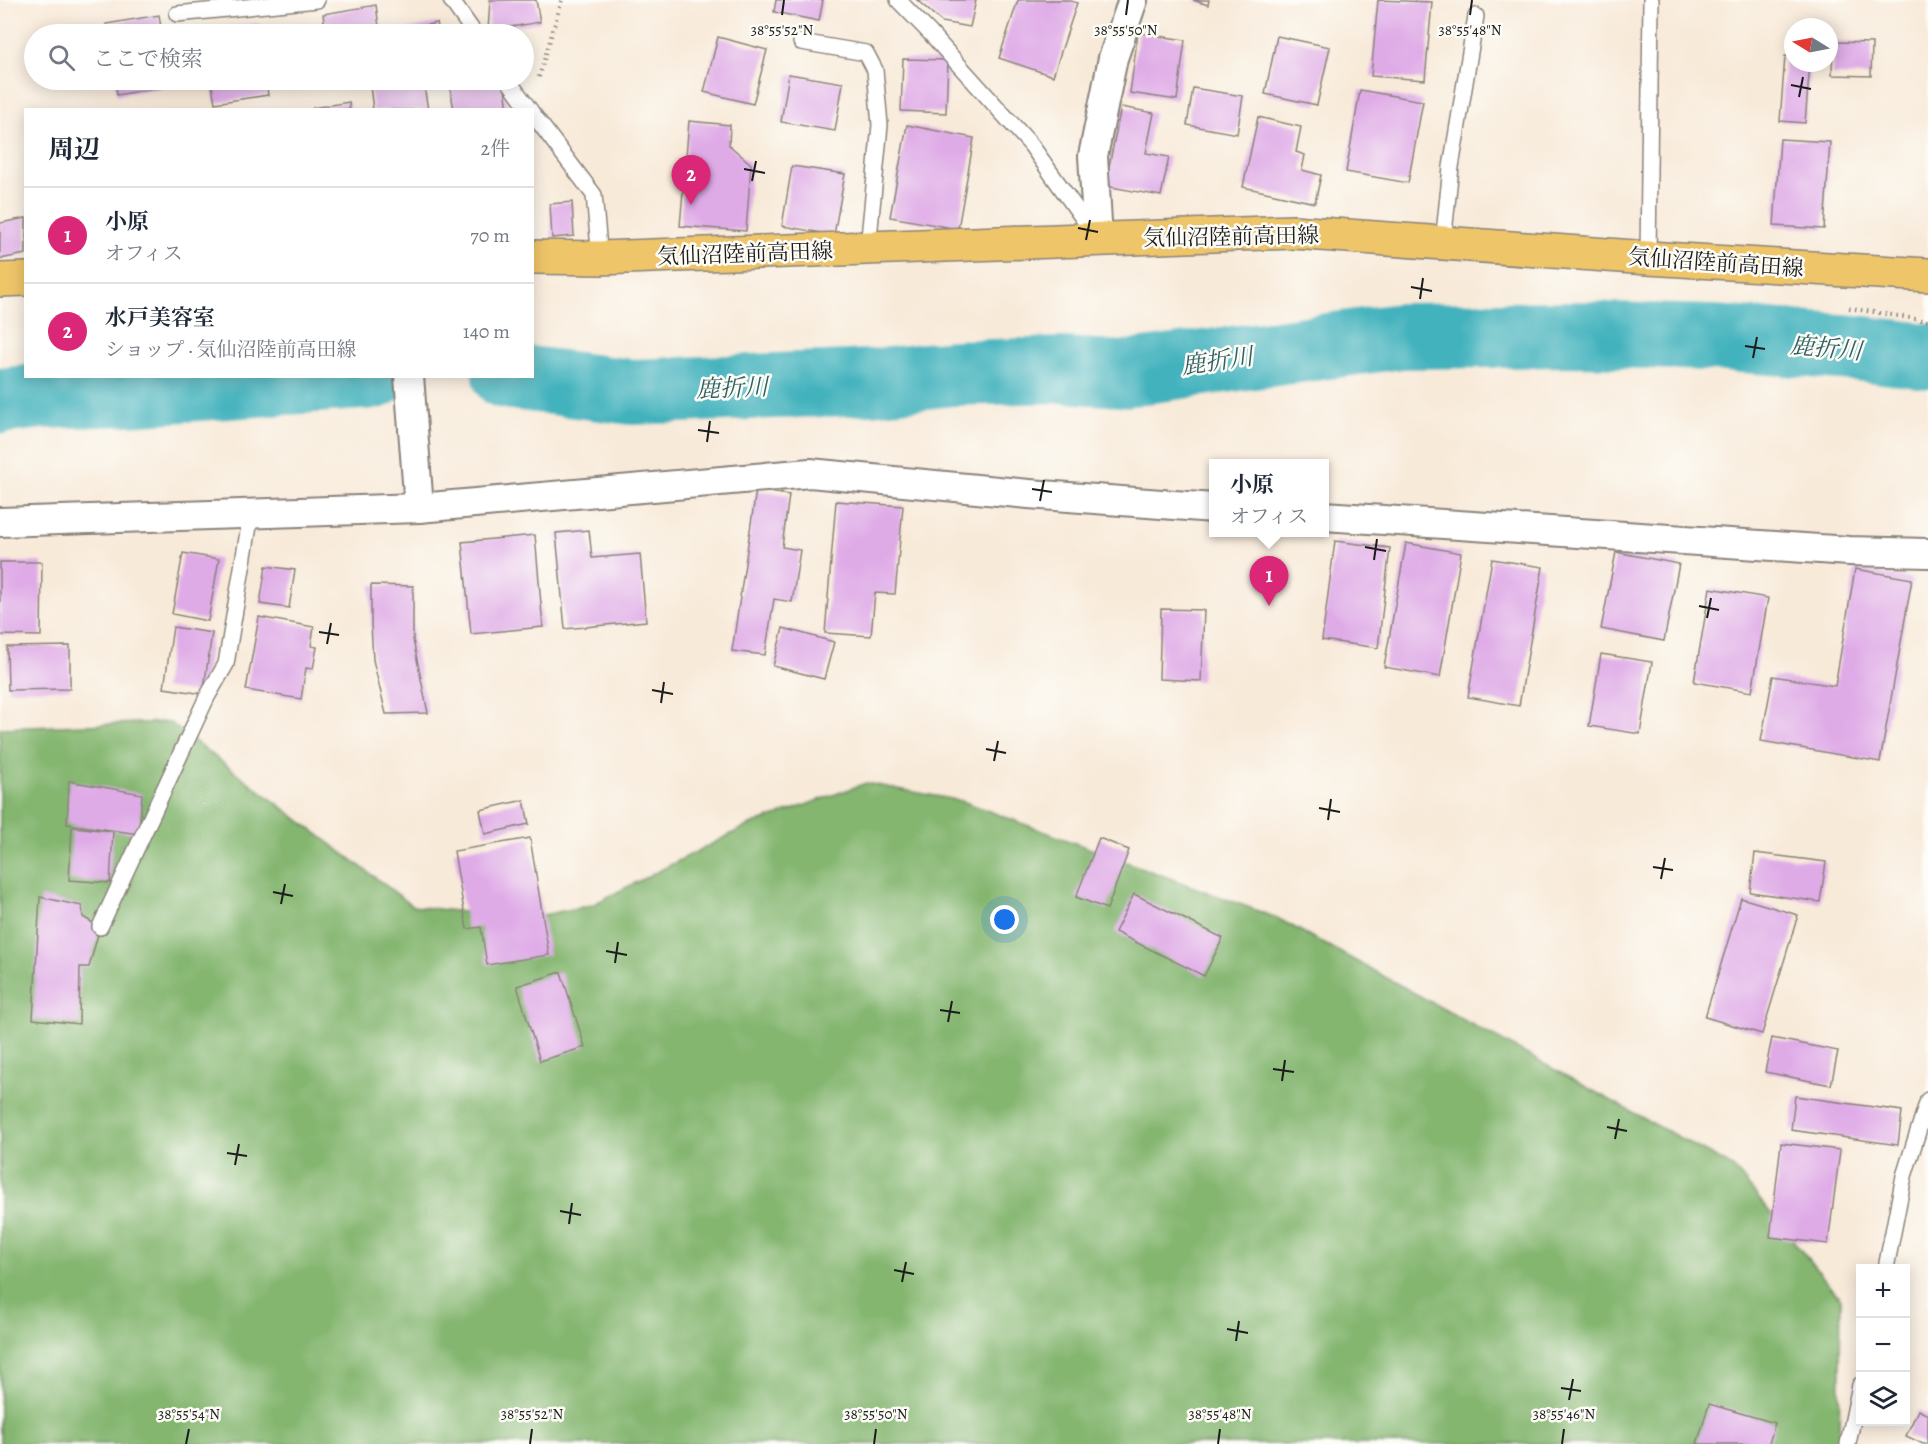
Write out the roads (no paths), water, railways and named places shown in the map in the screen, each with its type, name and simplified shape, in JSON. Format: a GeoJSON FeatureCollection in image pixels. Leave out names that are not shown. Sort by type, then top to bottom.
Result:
{"type":"FeatureCollection","features":[{"type":"Feature","properties":{"kind":"main road","name":"気仙沼陸前高田線"},"geometry":{"type":"LineString","coordinates":[[534,257],[600,258],[1293,232],[1648,258],[1928,275]]}},
{"type":"Feature","properties":{"kind":"main road"},"geometry":{"type":"LineString","coordinates":[[0,280],[24,279]]}},
{"type":"Feature","properties":{"kind":"street"},"geometry":{"type":"LineString","coordinates":[[1098,238],[1093,156],[1113,58],[1133,0]]}},
{"type":"Feature","properties":{"kind":"street"},"geometry":{"type":"LineString","coordinates":[[409,378],[419,508]]}},
{"type":"Feature","properties":{"kind":"street"},"geometry":{"type":"LineString","coordinates":[[0,522],[419,508],[810,473],[1029,494],[1209,508]]}},
{"type":"Feature","properties":{"kind":"street"},"geometry":{"type":"LineString","coordinates":[[1329,516],[1849,551],[1928,553]]}},
{"type":"Feature","properties":{"kind":"lane"},"geometry":{"type":"LineString","coordinates":[[177,14],[317,0]]}},
{"type":"Feature","properties":{"kind":"lane"},"geometry":{"type":"LineString","coordinates":[[451,0],[468,24]]}},
{"type":"Feature","properties":{"kind":"lane"},"geometry":{"type":"LineString","coordinates":[[898,0],[1031,145],[1098,238]]}},
{"type":"Feature","properties":{"kind":"lane"},"geometry":{"type":"LineString","coordinates":[[1648,258],[1651,0]]}},
{"type":"Feature","properties":{"kind":"lane"},"geometry":{"type":"LineString","coordinates":[[1443,243],[1451,167],[1476,16]]}},
{"type":"Feature","properties":{"kind":"lane"},"geometry":{"type":"LineString","coordinates":[[801,42],[866,53],[875,70],[880,125],[868,248]]}},
{"type":"Feature","properties":{"kind":"lane"},"geometry":{"type":"LineString","coordinates":[[516,90],[529,108]]}},
{"type":"Feature","properties":{"kind":"lane"},"geometry":{"type":"LineString","coordinates":[[534,116],[594,195],[600,258]]}},
{"type":"Feature","properties":{"kind":"lane"},"geometry":{"type":"LineString","coordinates":[[100,927],[207,697],[226,664],[251,514]]}},
{"type":"Feature","properties":{"kind":"lane"},"geometry":{"type":"LineString","coordinates":[[1887,1264],[1904,1176],[1928,1101]]}},
{"type":"Feature","properties":{"kind":"lane"},"geometry":{"type":"LineString","coordinates":[[1848,1444],[1856,1405]]}},
{"type":"Feature","properties":{"kind":"waterway","name":"鹿折川"},"geometry":{"type":"LineString","coordinates":[[521,378],[632,392],[871,382],[953,373],[1064,370],[1123,374],[1401,336],[1580,334],[1712,338],[1855,348],[1928,356]]}},
{"type":"Feature","properties":{"kind":"waterway","name":"鹿折川"},"geometry":{"type":"LineString","coordinates":[[0,401],[42,396],[126,393],[346,378]]}},
{"type":"Feature","properties":{"kind":"place","name":"水戸美容室"},"geometry":{"type":"Point","coordinates":[691,205]}},
{"type":"Feature","properties":{"kind":"place","name":"小原"},"geometry":{"type":"Point","coordinates":[1269,606]}}]}
